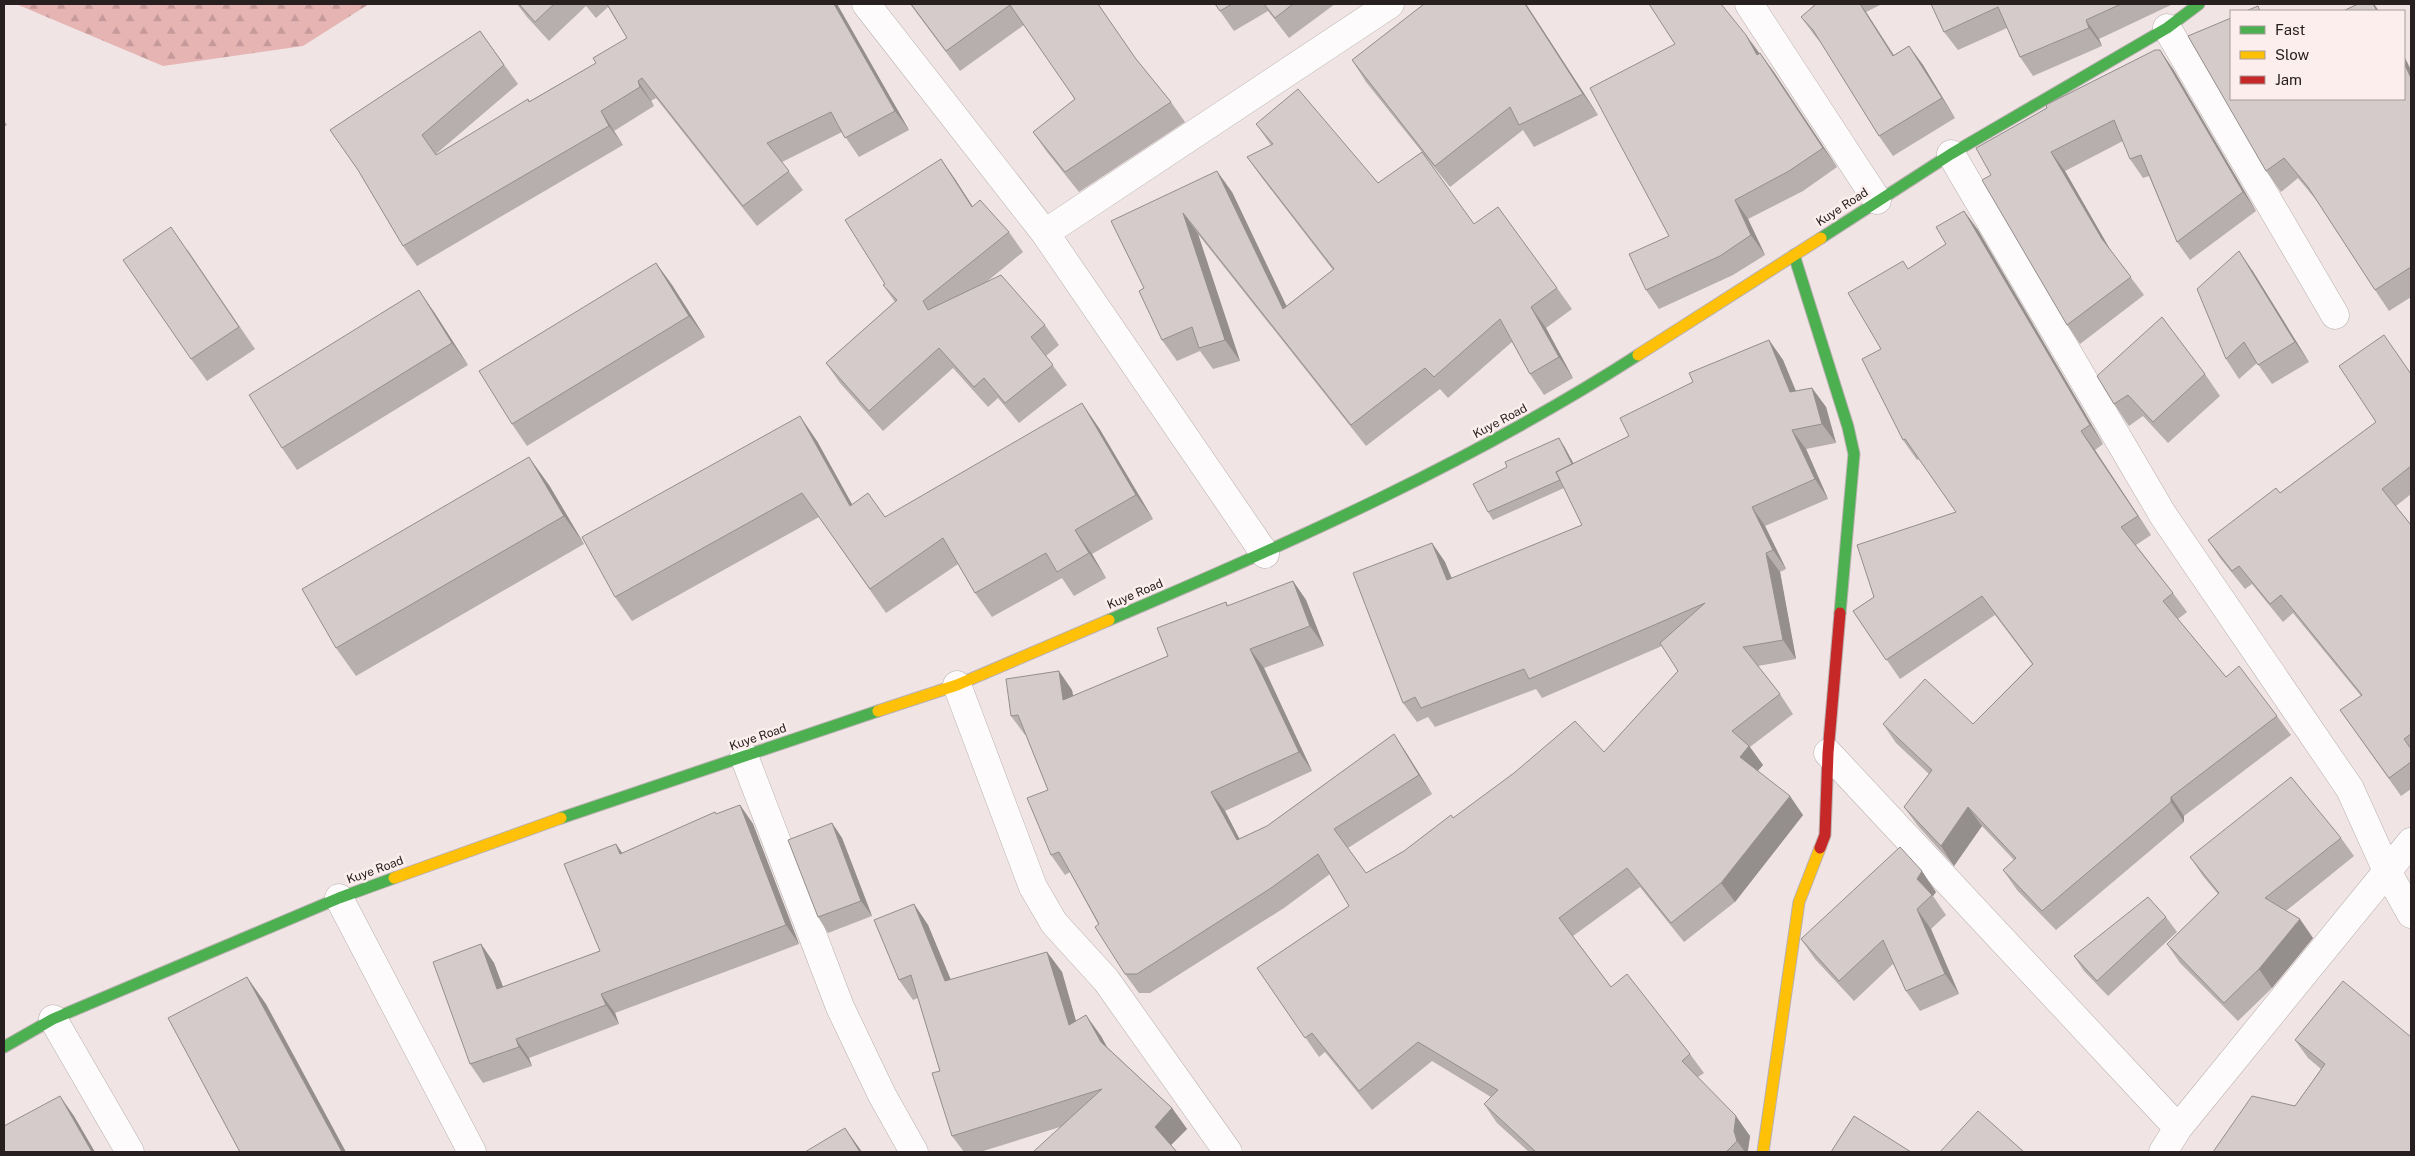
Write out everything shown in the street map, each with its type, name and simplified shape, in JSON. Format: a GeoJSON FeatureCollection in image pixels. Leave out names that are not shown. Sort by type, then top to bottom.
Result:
{"type":"FeatureCollection","features":[{"type":"Feature","properties":{"kind":"street"},"geometry":{"type":"LineString","coordinates":[[866,4],[1045,233],[1265,554]]}},
{"type":"Feature","properties":{"kind":"street"},"geometry":{"type":"LineString","coordinates":[[1045,233],[1390,4]]}},
{"type":"Feature","properties":{"kind":"street"},"geometry":{"type":"LineString","coordinates":[[1749,4],[1877,200]]}},
{"type":"Feature","properties":{"kind":"street","name":"Kuye Road"},"geometry":{"type":"LineString","coordinates":[[4,1047],[53,1019],[339,898],[527,829],[957,685],[1265,554],[1510,432],[1577,394],[1877,200],[1951,154],[2167,28],[2199,4]]}},
{"type":"Feature","properties":{"kind":"street"},"geometry":{"type":"LineString","coordinates":[[2167,28],[2335,315]]}},
{"type":"Feature","properties":{"kind":"street"},"geometry":{"type":"LineString","coordinates":[[1951,154],[2163,515],[2350,788],[2387,871],[2411,914]]}},
{"type":"Feature","properties":{"kind":"street"},"geometry":{"type":"LineString","coordinates":[[1763,1152],[1799,902],[1825,835],[1828,753],[1854,454],[1848,427],[1794,255]]}},
{"type":"Feature","properties":{"kind":"street"},"geometry":{"type":"LineString","coordinates":[[957,685],[1033,887],[1054,922],[1106,980],[1228,1152]]}},
{"type":"Feature","properties":{"kind":"street"},"geometry":{"type":"LineString","coordinates":[[1828,753],[2178,1128]]}},
{"type":"Feature","properties":{"kind":"street"},"geometry":{"type":"LineString","coordinates":[[744,756],[840,1007],[882,1095],[914,1152]]}},
{"type":"Feature","properties":{"kind":"street"},"geometry":{"type":"LineString","coordinates":[[2163,1152],[2178,1128],[2411,842]]}},
{"type":"Feature","properties":{"kind":"street"},"geometry":{"type":"LineString","coordinates":[[339,898],[472,1152]]}},
{"type":"Feature","properties":{"kind":"street"},"geometry":{"type":"LineString","coordinates":[[53,1019],[130,1152]]}},
{"type":"Feature","properties":{"kind":"green space"},"geometry":{"type":"Polygon","coordinates":[[[16,4],[369,4],[303,46],[163,66],[16,4]]]}},
{"type":"Feature","properties":{"kind":"building"},"geometry":{"type":"Polygon","coordinates":[[[519,4],[554,4],[535,22],[519,4]]]}},
{"type":"Feature","properties":{"kind":"building"},"geometry":{"type":"Polygon","coordinates":[[[607,4],[834,4],[895,111],[845,138],[831,112],[767,143],[789,171],[743,206],[642,78],[638,81],[640,87],[601,111],[609,126],[403,246],[358,170],[330,130],[480,31],[504,65],[422,135],[436,155],[528,99],[529,102],[596,63],[593,58],[627,38],[607,4]]]}},
{"type":"Feature","properties":{"kind":"building"},"geometry":{"type":"Polygon","coordinates":[[[911,4],[1098,4],[1136,59],[1171,102],[1065,172],[1033,132],[1075,99],[1010,5],[946,51],[911,4]]]}},
{"type":"Feature","properties":{"kind":"building"},"geometry":{"type":"Polygon","coordinates":[[[1215,4],[1232,4],[1220,11],[1215,4]]]}},
{"type":"Feature","properties":{"kind":"building"},"geometry":{"type":"Polygon","coordinates":[[[1264,4],[1293,4],[1275,18],[1264,4]]]}},
{"type":"Feature","properties":{"kind":"building"},"geometry":{"type":"Polygon","coordinates":[[[1424,4],[1525,4],[1583,94],[1519,125],[1510,107],[1435,166],[1352,60],[1424,4]]]}},
{"type":"Feature","properties":{"kind":"building"},"geometry":{"type":"Polygon","coordinates":[[[1649,4],[1721,4],[1746,35],[1757,55],[1760,53],[1823,148],[1789,171],[1735,200],[1751,235],[1720,256],[1646,290],[1629,254],[1669,236],[1590,88],[1675,44],[1649,4]]]}},
{"type":"Feature","properties":{"kind":"building"},"geometry":{"type":"Polygon","coordinates":[[[1816,4],[1860,4],[1893,56],[1909,46],[1942,98],[1879,136],[1813,30],[1801,17],[1816,4]]]}},
{"type":"Feature","properties":{"kind":"building"},"geometry":{"type":"Polygon","coordinates":[[[1931,4],[2121,4],[2086,20],[2089,28],[2020,57],[1998,7],[1944,32],[1931,4]]]}},
{"type":"Feature","properties":{"kind":"building"},"geometry":{"type":"Polygon","coordinates":[[[2358,4],[2373,4],[2376,10],[2345,10],[2358,4]]]}},
{"type":"Feature","properties":{"kind":"building"},"geometry":{"type":"Polygon","coordinates":[[[2258,6],[2260,10],[2248,10],[2258,6]]]}},
{"type":"Feature","properties":{"kind":"building"},"geometry":{"type":"Polygon","coordinates":[[[2230,18],[2230,100],[2405,100],[2405,65],[2411,78],[2411,267],[2375,290],[2308,187],[2284,158],[2266,171],[2188,36],[2230,18]]]}},
{"type":"Feature","properties":{"kind":"building"},"geometry":{"type":"Polygon","coordinates":[[[2155,50],[2160,50],[2243,192],[2177,242],[2141,155],[2130,159],[2114,120],[2051,152],[2102,239],[2131,277],[2067,325],[1982,180],[1991,175],[1976,148],[2047,108],[2046,105],[2155,50]]]}},
{"type":"Feature","properties":{"kind":"building"},"geometry":{"type":"Polygon","coordinates":[[[1298,89],[1378,183],[1422,152],[1474,224],[1498,207],[1557,288],[1531,307],[1559,357],[1530,374],[1500,319],[1434,377],[1425,368],[1351,425],[1183,213],[1225,340],[1199,348],[1192,327],[1162,340],[1139,291],[1144,288],[1111,221],[1217,171],[1283,309],[1334,269],[1247,157],[1273,144],[1256,124],[1298,89]]]}},
{"type":"Feature","properties":{"kind":"building"},"geometry":{"type":"Polygon","coordinates":[[[941,159],[972,207],[980,200],[1009,232],[923,301],[928,310],[1001,275],[1045,325],[1031,337],[1053,365],[1005,403],[984,378],[974,387],[939,348],[869,411],[826,363],[897,300],[883,285],[885,284],[845,220],[941,159]]]}},
{"type":"Feature","properties":{"kind":"building"},"geometry":{"type":"Polygon","coordinates":[[[1964,211],[2090,425],[2081,431],[2138,516],[2121,527],[2173,593],[2163,601],[2226,677],[2239,666],[2277,716],[2171,797],[2171,802],[2042,911],[2003,870],[2016,858],[1968,807],[1941,846],[1904,807],[1932,770],[1883,724],[1925,679],[1973,724],[2033,664],[1982,596],[1886,660],[1853,611],[1874,597],[1857,545],[1956,512],[1905,439],[1903,440],[1862,359],[1881,349],[1848,293],[1903,261],[1908,269],[1946,244],[1936,227],[1964,211]]]}},
{"type":"Feature","properties":{"kind":"building"},"geometry":{"type":"Polygon","coordinates":[[[171,227],[239,327],[191,359],[123,260],[171,227]]]}},
{"type":"Feature","properties":{"kind":"building"},"geometry":{"type":"Polygon","coordinates":[[[2239,251],[2295,342],[2258,365],[2244,342],[2226,359],[2197,289],[2239,251]]]}},
{"type":"Feature","properties":{"kind":"building"},"geometry":{"type":"Polygon","coordinates":[[[656,263],[689,316],[512,424],[479,371],[656,263]]]}},
{"type":"Feature","properties":{"kind":"building"},"geometry":{"type":"Polygon","coordinates":[[[419,290],[452,343],[282,448],[249,395],[419,290]]]}},
{"type":"Feature","properties":{"kind":"building"},"geometry":{"type":"Polygon","coordinates":[[[2162,317],[2205,374],[2153,422],[2128,395],[2114,404],[2097,376],[2162,317]]]}},
{"type":"Feature","properties":{"kind":"building"},"geometry":{"type":"Polygon","coordinates":[[[2384,335],[2411,374],[2411,466],[2382,489],[2411,525],[2411,734],[2404,739],[2411,749],[2411,762],[2389,778],[2340,710],[2362,695],[2281,595],[2270,604],[2239,566],[2232,571],[2208,540],[2276,488],[2280,493],[2376,422],[2339,366],[2384,335]]]}},
{"type":"Feature","properties":{"kind":"building"},"geometry":{"type":"Polygon","coordinates":[[[1769,340],[1790,392],[1812,388],[1822,424],[1792,430],[1815,479],[1752,507],[1773,550],[1766,553],[1783,640],[1743,647],[1780,694],[1732,731],[1749,746],[1740,757],[1790,796],[1721,883],[1671,923],[1627,868],[1559,918],[1611,987],[1627,974],[1690,1054],[1682,1061],[1736,1116],[1734,1131],[1737,1141],[1726,1152],[1536,1152],[1484,1104],[1498,1090],[1418,1042],[1359,1091],[1312,1033],[1305,1038],[1257,968],[1349,906],[1318,854],[1271,888],[1137,974],[1125,974],[1095,927],[1099,924],[1059,852],[1051,855],[1027,798],[1048,790],[1018,715],[1011,716],[1006,679],[1059,671],[1063,700],[1168,656],[1157,628],[1226,602],[1227,606],[1293,581],[1310,626],[1250,649],[1299,752],[1211,792],[1237,840],[1267,826],[1394,734],[1419,775],[1334,829],[1366,873],[1404,851],[1451,815],[1453,818],[1514,773],[1575,721],[1604,752],[1678,671],[1660,643],[1705,603],[1529,679],[1524,669],[1421,708],[1415,697],[1403,703],[1353,573],[1432,543],[1447,580],[1582,525],[1556,472],[1629,436],[1620,418],[1693,382],[1689,373],[1769,340]]]}},
{"type":"Feature","properties":{"kind":"building"},"geometry":{"type":"Polygon","coordinates":[[[1082,403],[1136,495],[1075,530],[1089,553],[1057,572],[1046,553],[975,593],[943,538],[870,589],[802,493],[615,597],[582,537],[800,416],[850,506],[868,493],[885,517],[1082,403]]]}},
{"type":"Feature","properties":{"kind":"building"},"geometry":{"type":"Polygon","coordinates":[[[1559,438],[1572,464],[1556,472],[1560,480],[1488,512],[1473,484],[1507,467],[1505,462],[1559,438]]]}},
{"type":"Feature","properties":{"kind":"building"},"geometry":{"type":"Polygon","coordinates":[[[529,457],[564,516],[336,648],[302,589],[529,457]]]}},
{"type":"Feature","properties":{"kind":"building"},"geometry":{"type":"Polygon","coordinates":[[[2291,777],[2341,838],[2265,898],[2300,919],[2259,969],[2224,1003],[2167,944],[2219,893],[2190,857],[2291,777]]]}},
{"type":"Feature","properties":{"kind":"building"},"geometry":{"type":"Polygon","coordinates":[[[740,805],[786,925],[601,994],[606,1005],[516,1039],[519,1047],[470,1064],[433,962],[481,944],[497,989],[600,951],[564,864],[616,844],[620,854],[715,812],[716,814],[740,805]]]}},
{"type":"Feature","properties":{"kind":"building"},"geometry":{"type":"Polygon","coordinates":[[[832,823],[861,901],[818,917],[788,840],[832,823]]]}},
{"type":"Feature","properties":{"kind":"building"},"geometry":{"type":"Polygon","coordinates":[[[1900,847],[1922,871],[1917,879],[1932,895],[1917,909],[1945,974],[1906,991],[1883,940],[1839,981],[1801,939],[1900,847]]]}},
{"type":"Feature","properties":{"kind":"building"},"geometry":{"type":"Polygon","coordinates":[[[2148,897],[2166,917],[2097,981],[2074,956],[2148,897]]]}},
{"type":"Feature","properties":{"kind":"building"},"geometry":{"type":"Polygon","coordinates":[[[914,904],[945,981],[1047,952],[1069,1025],[1086,1015],[1101,1042],[1172,1108],[1155,1127],[1177,1152],[1033,1152],[1102,1089],[952,1136],[932,1073],[940,1071],[911,975],[899,980],[874,920],[914,904]]]}},
{"type":"Feature","properties":{"kind":"building"},"geometry":{"type":"Polygon","coordinates":[[[247,977],[342,1152],[240,1152],[168,1018],[247,977]]]}},
{"type":"Feature","properties":{"kind":"building"},"geometry":{"type":"Polygon","coordinates":[[[2343,981],[2411,1037],[2411,1152],[2213,1152],[2252,1096],[2295,1106],[2325,1064],[2295,1040],[2343,981]]]}},
{"type":"Feature","properties":{"kind":"building"},"geometry":{"type":"Polygon","coordinates":[[[60,1096],[92,1152],[4,1152],[4,1126],[60,1096]]]}},
{"type":"Feature","properties":{"kind":"building"},"geometry":{"type":"Polygon","coordinates":[[[1978,1111],[2024,1152],[1940,1152],[1978,1111]]]}},
{"type":"Feature","properties":{"kind":"building"},"geometry":{"type":"Polygon","coordinates":[[[1854,1116],[1911,1152],[1831,1152],[1854,1116]]]}},
{"type":"Feature","properties":{"kind":"building"},"geometry":{"type":"Polygon","coordinates":[[[845,1128],[860,1152],[805,1152],[845,1128]]]}},
{"type":"Feature","properties":{"kind":"traffic: fast"},"geometry":{"type":"LineString","coordinates":[[1821,238],[1951,154],[2167,28],[2199,4]]}},
{"type":"Feature","properties":{"kind":"traffic: fast"},"geometry":{"type":"LineString","coordinates":[[1794,255],[1848,427],[1854,454],[1840,613]]}},
{"type":"Feature","properties":{"kind":"traffic: fast"},"geometry":{"type":"LineString","coordinates":[[1109,620],[1312,531],[1445,466],[1511,431],[1638,355]]}},
{"type":"Feature","properties":{"kind":"traffic: fast"},"geometry":{"type":"LineString","coordinates":[[561,818],[878,711]]}},
{"type":"Feature","properties":{"kind":"traffic: fast"},"geometry":{"type":"LineString","coordinates":[[4,1047],[53,1019],[339,898],[394,878]]}},
{"type":"Feature","properties":{"kind":"traffic: slow"},"geometry":{"type":"LineString","coordinates":[[1638,355],[1821,238]]}},
{"type":"Feature","properties":{"kind":"traffic: slow"},"geometry":{"type":"LineString","coordinates":[[878,711],[957,685],[1109,620]]}},
{"type":"Feature","properties":{"kind":"traffic: slow"},"geometry":{"type":"LineString","coordinates":[[394,878],[561,818]]}},
{"type":"Feature","properties":{"kind":"traffic: slow"},"geometry":{"type":"LineString","coordinates":[[1763,1152],[1799,902],[1820,848]]}},
{"type":"Feature","properties":{"kind":"traffic: jam"},"geometry":{"type":"LineString","coordinates":[[1820,848],[1825,835],[1828,753],[1840,613]]}}]}
